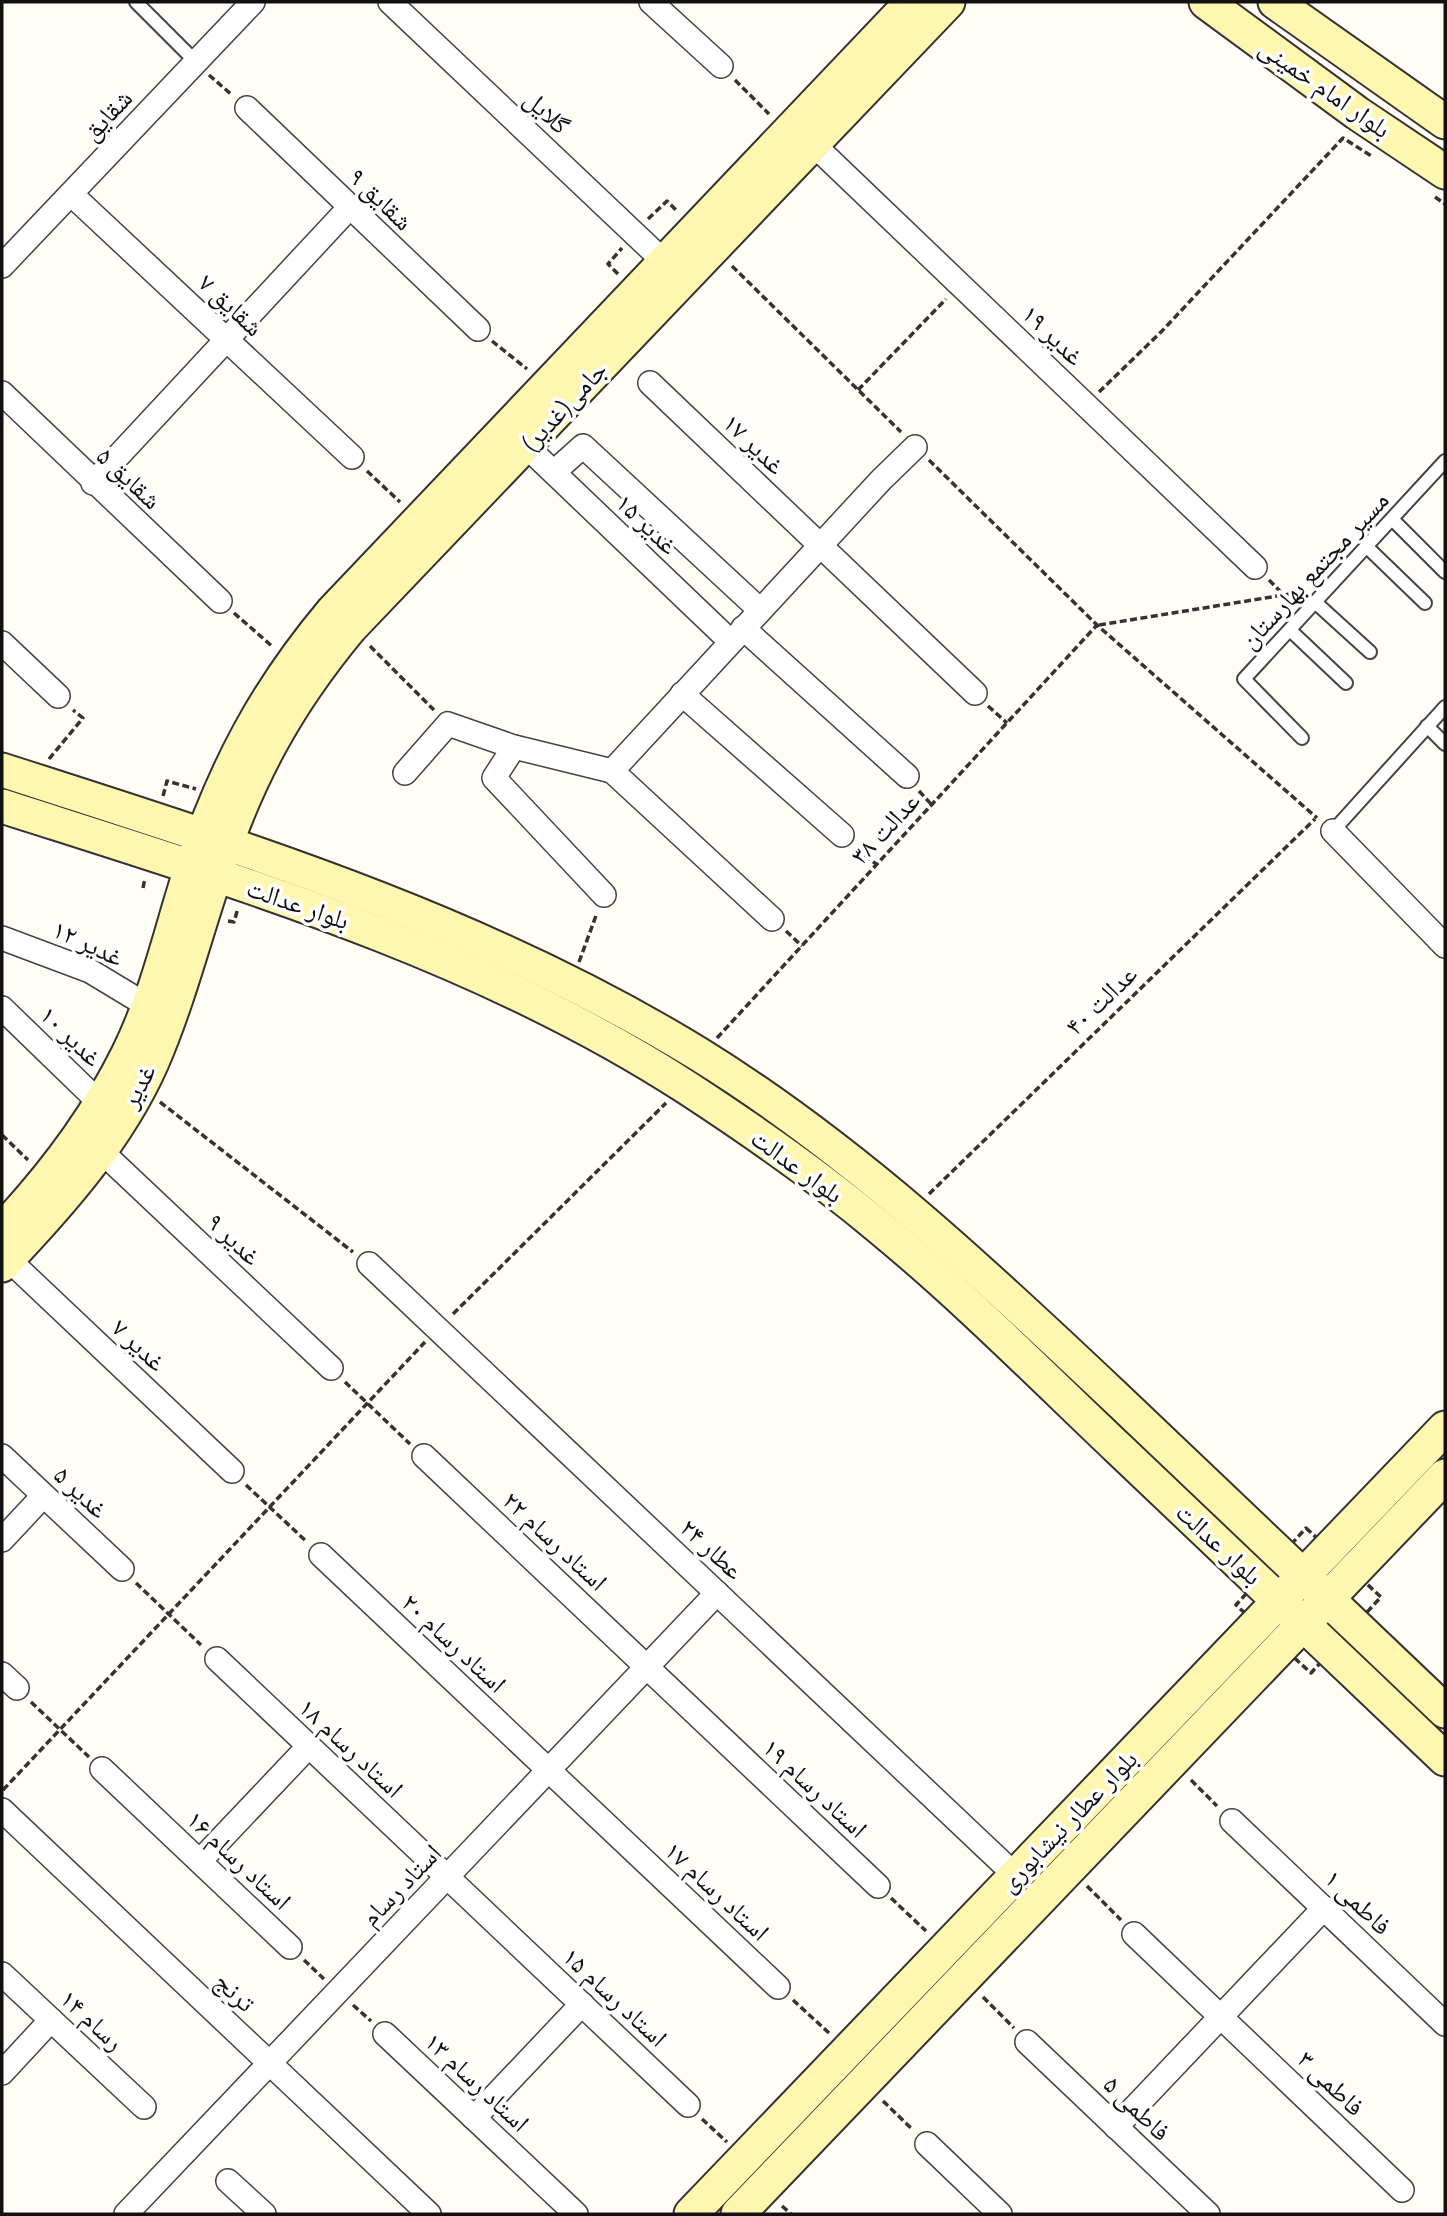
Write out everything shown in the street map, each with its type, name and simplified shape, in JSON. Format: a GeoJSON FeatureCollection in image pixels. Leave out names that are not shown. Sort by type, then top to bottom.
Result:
{"type":"FeatureCollection","features":[{"type":"Feature","properties":{"kind":"street","name":"شقایق"},"geometry":{"type":"LineString","coordinates":[[2,266],[253,2]]}},
{"type":"Feature","properties":{"kind":"street","name":"گلایل"},"geometry":{"type":"LineString","coordinates":[[390,2],[674,271]]}},
{"type":"Feature","properties":{"kind":"street"},"geometry":{"type":"LineString","coordinates":[[651,2],[721,66]]}},
{"type":"Feature","properties":{"kind":"street","name":"جامی(غدیر)"},"geometry":{"type":"LineString","coordinates":[[801,138],[912,2]]}},
{"type":"Feature","properties":{"kind":"street","name":"جامی(غدیر)"},"geometry":{"type":"LineString","coordinates":[[215,839],[249,785],[277,730],[310,676],[351,627],[526,446],[674,271],[801,138],[948,2]]}},
{"type":"Feature","properties":{"kind":"street","name":"بلوار امام خمینی"},"geometry":{"type":"LineString","coordinates":[[1206,2],[1357,113],[1440,184]]}},
{"type":"Feature","properties":{"kind":"street","name":"بلوار امام خمینی"},"geometry":{"type":"LineString","coordinates":[[1275,2],[1445,122]]}},
{"type":"Feature","properties":{"kind":"street","name":"شقایق ۹"},"geometry":{"type":"LineString","coordinates":[[247,108],[478,329]]}},
{"type":"Feature","properties":{"kind":"street","name":"غدیر ۱۹"},"geometry":{"type":"LineString","coordinates":[[801,138],[960,285],[1255,567]]}},
{"type":"Feature","properties":{"kind":"street","name":"شقایق ۷"},"geometry":{"type":"LineString","coordinates":[[71,194],[352,457]]}},
{"type":"Feature","properties":{"kind":"street"},"geometry":{"type":"LineString","coordinates":[[93,483],[349,208]]}},
{"type":"Feature","properties":{"kind":"street","name":"جامی(غدیر)"},"geometry":{"type":"LineString","coordinates":[[215,839],[227,775],[290,662],[333,611],[637,293],[674,271]]}},
{"type":"Feature","properties":{"kind":"street","name":"غدیر ۱۷"},"geometry":{"type":"LineString","coordinates":[[650,383],[975,693]]}},
{"type":"Feature","properties":{"kind":"street","name":"شقایق ۵"},"geometry":{"type":"LineString","coordinates":[[2,393],[93,483],[220,601]]}},
{"type":"Feature","properties":{"kind":"street","name":"غدیر ۱۵"},"geometry":{"type":"LineString","coordinates":[[526,446],[736,635],[906,776]]}},
{"type":"Feature","properties":{"kind":"street"},"geometry":{"type":"LineString","coordinates":[[554,472],[583,446],[760,610]]}},
{"type":"Feature","properties":{"kind":"street"},"geometry":{"type":"LineString","coordinates":[[612,771],[819,546],[915,447]]}},
{"type":"Feature","properties":{"kind":"street"},"geometry":{"type":"LineString","coordinates":[[2,643],[58,696]]}},
{"type":"Feature","properties":{"kind":"street"},"geometry":{"type":"LineString","coordinates":[[682,694],[842,835]]}},
{"type":"Feature","properties":{"kind":"street"},"geometry":{"type":"LineString","coordinates":[[405,774],[448,724],[514,747],[612,771],[772,919]]}},
{"type":"Feature","properties":{"kind":"street"},"geometry":{"type":"LineString","coordinates":[[514,747],[494,778],[604,895]]}},
{"type":"Feature","properties":{"kind":"street","name":"بلوار عدالت"},"geometry":{"type":"LineString","coordinates":[[17,775],[385,898],[494,944],[701,1056],[797,1121],[913,1211],[997,1286],[1445,1711]]}},
{"type":"Feature","properties":{"kind":"street","name":"بلوار عدالت"},"geometry":{"type":"LineString","coordinates":[[2,806],[373,930],[480,976],[585,1029],[683,1085],[777,1149],[878,1226],[974,1311],[1445,1759]]}},
{"type":"Feature","properties":{"kind":"street"},"geometry":{"type":"LineString","coordinates":[[1324,824],[1445,946]]}},
{"type":"Feature","properties":{"kind":"street"},"geometry":{"type":"LineString","coordinates":[[203,871],[215,839]]}},
{"type":"Feature","properties":{"kind":"street","name":"غدیر"},"geometry":{"type":"LineString","coordinates":[[4,1251],[47,1178],[101,1104],[129,1053],[203,871]]}},
{"type":"Feature","properties":{"kind":"street","name":"غدیر"},"geometry":{"type":"LineString","coordinates":[[4,1251],[84,1173],[139,1085],[174,1007],[203,871]]}},
{"type":"Feature","properties":{"kind":"street","name":"غدیر ۱۲"},"geometry":{"type":"LineString","coordinates":[[2,937],[90,971],[148,1006]]}},
{"type":"Feature","properties":{"kind":"street","name":"غدیر ۱۰"},"geometry":{"type":"LineString","coordinates":[[2,1008],[101,1104]]}},
{"type":"Feature","properties":{"kind":"street","name":"غدیر ۹"},"geometry":{"type":"LineString","coordinates":[[100,1150],[331,1368]]}},
{"type":"Feature","properties":{"kind":"street","name":"غدیر ۷"},"geometry":{"type":"LineString","coordinates":[[4,1251],[232,1471]]}},
{"type":"Feature","properties":{"kind":"street","name":"عطار ۲۴"},"geometry":{"type":"LineString","coordinates":[[369,1264],[1016,1876]]}},
{"type":"Feature","properties":{"kind":"street","name":"بلوار عطار نیشابوری"},"geometry":{"type":"LineString","coordinates":[[691,2214],[1445,1428]]}},
{"type":"Feature","properties":{"kind":"street","name":"غدیر ۵"},"geometry":{"type":"LineString","coordinates":[[2,1456],[122,1569]]}},
{"type":"Feature","properties":{"kind":"street","name":"استاد رسام ۲۲"},"geometry":{"type":"LineString","coordinates":[[424,1456],[647,1667]]}},
{"type":"Feature","properties":{"kind":"street","name":"بلوار عطار نیشابوری"},"geometry":{"type":"LineString","coordinates":[[738,2214],[1445,1476]]}},
{"type":"Feature","properties":{"kind":"street"},"geometry":{"type":"LineString","coordinates":[[2,1540],[43,1496]]}},
{"type":"Feature","properties":{"kind":"street","name":"استاد رسام ۲۰"},"geometry":{"type":"LineString","coordinates":[[321,1555],[549,1770]]}},
{"type":"Feature","properties":{"kind":"street","name":"استاد رسام"},"geometry":{"type":"LineString","coordinates":[[126,2214],[717,1593]]}},
{"type":"Feature","properties":{"kind":"street","name":"استاد رسام ۱۸"},"geometry":{"type":"LineString","coordinates":[[217,1660],[447,1877]]}},
{"type":"Feature","properties":{"kind":"street","name":"استاد رسام ۱۹"},"geometry":{"type":"LineString","coordinates":[[647,1667],[878,1886]]}},
{"type":"Feature","properties":{"kind":"street"},"geometry":{"type":"LineString","coordinates":[[200,1861],[309,1746]]}},
{"type":"Feature","properties":{"kind":"street","name":"استاد رسام ۱۶"},"geometry":{"type":"LineString","coordinates":[[102,1769],[290,1947]]}},
{"type":"Feature","properties":{"kind":"street","name":"استاد رسام ۱۷"},"geometry":{"type":"LineString","coordinates":[[549,1770],[778,1987]]}},
{"type":"Feature","properties":{"kind":"street","name":"ترنج"},"geometry":{"type":"LineString","coordinates":[[2,1810],[429,2214]]}},
{"type":"Feature","properties":{"kind":"street","name":"فاطمی ۱"},"geometry":{"type":"LineString","coordinates":[[1232,1821],[1445,2024]]}},
{"type":"Feature","properties":{"kind":"street","name":"استاد رسام ۱۵"},"geometry":{"type":"LineString","coordinates":[[447,1877],[688,2105]]}},
{"type":"Feature","properties":{"kind":"street"},"geometry":{"type":"LineString","coordinates":[[1116,2127],[1324,1908]]}},
{"type":"Feature","properties":{"kind":"street","name":"فاطمی ۳"},"geometry":{"type":"LineString","coordinates":[[1134,1934],[1402,2190]]}},
{"type":"Feature","properties":{"kind":"street","name":"رسام ۱۴"},"geometry":{"type":"LineString","coordinates":[[2,1974],[144,2106]]}},
{"type":"Feature","properties":{"kind":"street"},"geometry":{"type":"LineString","coordinates":[[474,2119],[582,2004]]}},
{"type":"Feature","properties":{"kind":"street"},"geometry":{"type":"LineString","coordinates":[[2,2073],[51,2020]]}},
{"type":"Feature","properties":{"kind":"street","name":"استاد رسام ۱۳"},"geometry":{"type":"LineString","coordinates":[[385,2034],[576,2214]]}},
{"type":"Feature","properties":{"kind":"street","name":"فاطمی ۵"},"geometry":{"type":"LineString","coordinates":[[1027,2042],[1208,2214]]}},
{"type":"Feature","properties":{"kind":"street"},"geometry":{"type":"LineString","coordinates":[[927,2144],[1000,2214]]}},
{"type":"Feature","properties":{"kind":"street"},"geometry":{"type":"LineString","coordinates":[[229,2180],[264,2214]]}},
{"type":"Feature","properties":{"kind":"lane"},"geometry":{"type":"LineString","coordinates":[[136,2],[196,62]]}},
{"type":"Feature","properties":{"kind":"lane","name":"مسیر مجتمع بهارستان"},"geometry":{"type":"LineString","coordinates":[[1302,738],[1244,679],[1445,461]]}},
{"type":"Feature","properties":{"kind":"lane"},"geometry":{"type":"LineString","coordinates":[[1392,519],[1445,572]]}},
{"type":"Feature","properties":{"kind":"lane"},"geometry":{"type":"LineString","coordinates":[[1367,547],[1425,603]]}},
{"type":"Feature","properties":{"kind":"lane"},"geometry":{"type":"LineString","coordinates":[[1315,602],[1370,652]]}},
{"type":"Feature","properties":{"kind":"lane"},"geometry":{"type":"LineString","coordinates":[[1290,630],[1346,683]]}},
{"type":"Feature","properties":{"kind":"lane"},"geometry":{"type":"LineString","coordinates":[[1324,824],[1445,706]]}},
{"type":"Feature","properties":{"kind":"lane"},"geometry":{"type":"LineString","coordinates":[[1427,726],[1445,744]]}},
{"type":"Feature","properties":{"kind":"path"},"geometry":{"type":"LineString","coordinates":[[196,62],[247,108]]}},
{"type":"Feature","properties":{"kind":"path"},"geometry":{"type":"LineString","coordinates":[[721,66],[801,138]]}},
{"type":"Feature","properties":{"kind":"path"},"geometry":{"type":"LineString","coordinates":[[1086,405],[1162,331],[1343,138],[1377,160]]}},
{"type":"Feature","properties":{"kind":"path"},"geometry":{"type":"LineString","coordinates":[[1440,184],[1445,204]]}},
{"type":"Feature","properties":{"kind":"path"},"geometry":{"type":"LineString","coordinates":[[637,293],[608,264],[634,233],[667,201],[1097,625],[1324,824]]}},
{"type":"Feature","properties":{"kind":"path"},"geometry":{"type":"LineString","coordinates":[[858,390],[960,285]]}},
{"type":"Feature","properties":{"kind":"path"},"geometry":{"type":"LineString","coordinates":[[478,329],[548,386]]}},
{"type":"Feature","properties":{"kind":"path"},"geometry":{"type":"LineString","coordinates":[[352,457],[419,520]]}},
{"type":"Feature","properties":{"kind":"path"},"geometry":{"type":"LineString","coordinates":[[1097,625],[1301,593],[1310,584]]}},
{"type":"Feature","properties":{"kind":"path"},"geometry":{"type":"LineString","coordinates":[[220,601],[290,662]]}},
{"type":"Feature","properties":{"kind":"path","name":"عدالت ۳۸"},"geometry":{"type":"LineString","coordinates":[[701,1056],[1097,625]]}},
{"type":"Feature","properties":{"kind":"path"},"geometry":{"type":"LineString","coordinates":[[351,627],[448,724]]}},
{"type":"Feature","properties":{"kind":"path"},"geometry":{"type":"LineString","coordinates":[[17,775],[83,718],[58,696]]}},
{"type":"Feature","properties":{"kind":"path","name":"عدالت ۴۰"},"geometry":{"type":"LineString","coordinates":[[913,1211],[1324,824]]}},
{"type":"Feature","properties":{"kind":"path"},"geometry":{"type":"LineString","coordinates":[[842,835],[877,865]]}},
{"type":"Feature","properties":{"kind":"path"},"geometry":{"type":"LineString","coordinates":[[571,984],[604,895]]}},
{"type":"Feature","properties":{"kind":"path"},"geometry":{"type":"LineString","coordinates":[[139,1085],[369,1264]]}},
{"type":"Feature","properties":{"kind":"path"},"geometry":{"type":"LineString","coordinates":[[2,1792],[438,1329],[683,1085]]}},
{"type":"Feature","properties":{"kind":"path"},"geometry":{"type":"LineString","coordinates":[[2,1135],[47,1178]]}},
{"type":"Feature","properties":{"kind":"path"},"geometry":{"type":"LineString","coordinates":[[331,1368],[424,1456]]}},
{"type":"Feature","properties":{"kind":"path"},"geometry":{"type":"LineString","coordinates":[[232,1471],[321,1555]]}},
{"type":"Feature","properties":{"kind":"path"},"geometry":{"type":"LineString","coordinates":[[122,1569],[217,1660]]}},
{"type":"Feature","properties":{"kind":"path"},"geometry":{"type":"LineString","coordinates":[[9,1681],[102,1769]]}},
{"type":"Feature","properties":{"kind":"path"},"geometry":{"type":"LineString","coordinates":[[1172,1761],[1232,1821]]}},
{"type":"Feature","properties":{"kind":"path"},"geometry":{"type":"LineString","coordinates":[[878,1886],[945,1949]]}},
{"type":"Feature","properties":{"kind":"path","name":"استاد رسام ۱۶"},"geometry":{"type":"LineString","coordinates":[[290,1947],[338,1992]]}},
{"type":"Feature","properties":{"kind":"path"},"geometry":{"type":"LineString","coordinates":[[964,1978],[1027,2042]]}},
{"type":"Feature","properties":{"kind":"path"},"geometry":{"type":"LineString","coordinates":[[778,1987],[849,2050]]}},
{"type":"Feature","properties":{"kind":"path","name":"استاد رسام ۱۳"},"geometry":{"type":"LineString","coordinates":[[338,1992],[385,2034]]}},
{"type":"Feature","properties":{"kind":"path"},"geometry":{"type":"LineString","coordinates":[[865,2082],[927,2144]]}},
{"type":"Feature","properties":{"kind":"path"},"geometry":{"type":"LineString","coordinates":[[688,2105],[744,2158]]}}]}
